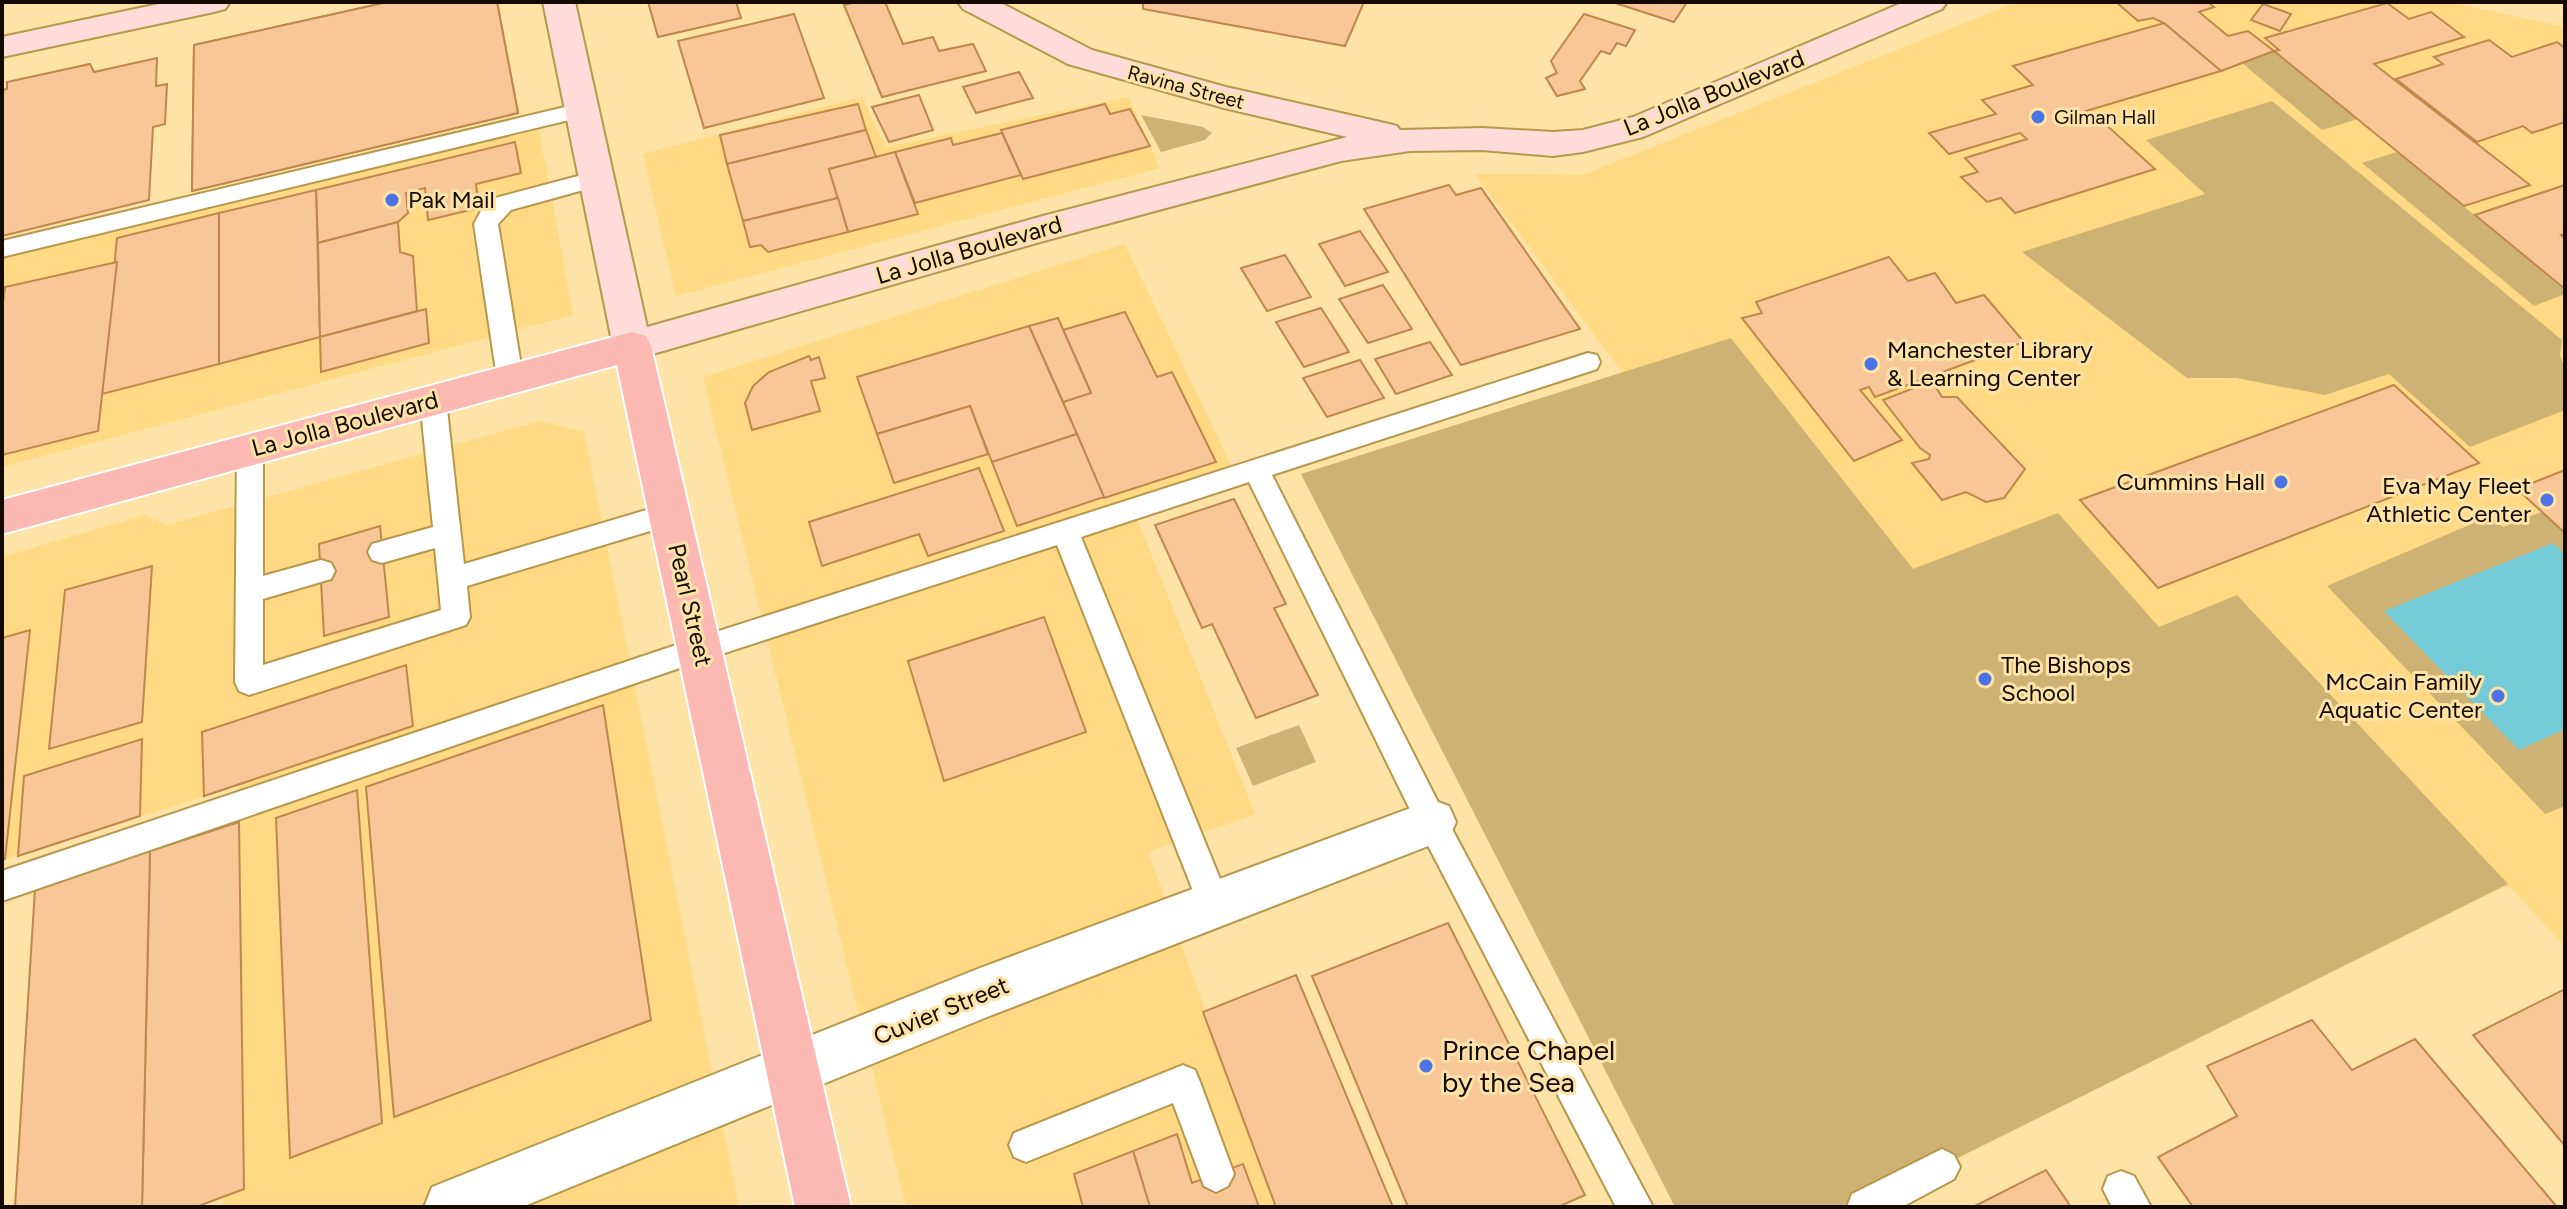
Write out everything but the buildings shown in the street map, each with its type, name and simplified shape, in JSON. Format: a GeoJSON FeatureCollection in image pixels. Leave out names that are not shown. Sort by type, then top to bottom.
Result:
{"type":"FeatureCollection","features":[{"type":"Feature","properties":{"kind":"main road"},"geometry":{"type":"LineString","coordinates":[[2,47],[214,2]]}},
{"type":"Feature","properties":{"kind":"main road","name":"Pearl Street"},"geometry":{"type":"LineString","coordinates":[[559,2],[823,1207]]}},
{"type":"Feature","properties":{"kind":"main road","name":"Ravina Street"},"geometry":{"type":"LineString","coordinates":[[974,2],[1080,57],[1224,97],[1410,140]]}},
{"type":"Feature","properties":{"kind":"main road","name":"La Jolla Boulevard"},"geometry":{"type":"LineString","coordinates":[[2,517],[1341,149],[1410,140],[1482,139],[1553,144],[1583,141],[1643,126],[1931,2]]}},
{"type":"Feature","properties":{"kind":"street","name":"Cuvier Street"},"geometry":{"type":"LineString","coordinates":[[452,1207],[980,994],[1432,822]]}},
{"type":"Feature","properties":{"kind":"lane"},"geometry":{"type":"LineString","coordinates":[[2,249],[582,110]]}},
{"type":"Feature","properties":{"kind":"lane"},"geometry":{"type":"LineString","coordinates":[[510,378],[486,224],[491,213],[503,204],[597,179]]}},
{"type":"Feature","properties":{"kind":"lane"},"geometry":{"type":"LineString","coordinates":[[2,886],[700,649],[1588,362]]}},
{"type":"Feature","properties":{"kind":"lane"},"geometry":{"type":"LineString","coordinates":[[250,450],[249,682],[456,617],[433,400]]}},
{"type":"Feature","properties":{"kind":"lane"},"geometry":{"type":"LineString","coordinates":[[1256,469],[1432,822],[1635,1207]]}},
{"type":"Feature","properties":{"kind":"lane"},"geometry":{"type":"LineString","coordinates":[[452,579],[670,514]]}},
{"type":"Feature","properties":{"kind":"lane"},"geometry":{"type":"LineString","coordinates":[[1065,531],[1215,906]]}},
{"type":"Feature","properties":{"kind":"lane"},"geometry":{"type":"LineString","coordinates":[[382,552],[447,534]]}},
{"type":"Feature","properties":{"kind":"lane"},"geometry":{"type":"LineString","coordinates":[[249,592],[321,571]]}},
{"type":"Feature","properties":{"kind":"lane"},"geometry":{"type":"LineString","coordinates":[[1026,1145],[1183,1082],[1216,1174]]}},
{"type":"Feature","properties":{"kind":"lane"},"geometry":{"type":"LineString","coordinates":[[1865,1207],[1942,1167]]}},
{"type":"Feature","properties":{"kind":"shaded area","name":"The Bishops School"},"geometry":{"type":"Polygon","coordinates":[[[2017,2],[2449,2],[2565,27],[2565,946],[2508,885],[1860,1207],[1675,1207],[1301,474],[1622,372],[1475,174],[1583,175],[2017,2]]]}},
{"type":"Feature","properties":{"kind":"shaded area"},"geometry":{"type":"Polygon","coordinates":[[[2274,51],[2358,119],[2322,130],[2242,63],[2274,51]]]}},
{"type":"Feature","properties":{"kind":"shaded area"},"geometry":{"type":"Polygon","coordinates":[[[862,97],[886,147],[1128,97],[1160,168],[676,296],[643,154],[862,97]]]}},
{"type":"Feature","properties":{"kind":"shaded area"},"geometry":{"type":"Polygon","coordinates":[[[2272,101],[2562,340],[2560,355],[2565,369],[2565,410],[2470,447],[2389,374],[2325,395],[2236,378],[2187,378],[2022,252],[2205,194],[2146,140],[2272,101]]]}},
{"type":"Feature","properties":{"kind":"shaded area"},"geometry":{"type":"Polygon","coordinates":[[[1141,115],[1203,127],[1212,133],[1205,140],[1161,152],[1141,115]]]}},
{"type":"Feature","properties":{"kind":"shaded area"},"geometry":{"type":"Polygon","coordinates":[[[539,130],[573,315],[2,467],[2,257],[539,130]]]}},
{"type":"Feature","properties":{"kind":"shaded area"},"geometry":{"type":"Polygon","coordinates":[[[2397,152],[2565,289],[2565,294],[2534,306],[2362,163],[2397,152]]]}},
{"type":"Feature","properties":{"kind":"shaded area"},"geometry":{"type":"Polygon","coordinates":[[[1125,244],[1233,469],[1130,501],[1255,814],[1148,852],[1276,1207],[906,1207],[703,377],[1125,244]]]}},
{"type":"Feature","properties":{"kind":"shaded area"},"geometry":{"type":"Polygon","coordinates":[[[1731,338],[1913,569],[2058,513],[2159,627],[2237,595],[2508,884],[1859,1207],[1675,1207],[1301,474],[1731,338]]]}},
{"type":"Feature","properties":{"kind":"shaded area"},"geometry":{"type":"Polygon","coordinates":[[[540,421],[584,432],[739,1207],[223,1207],[238,786],[2,860],[2,557],[145,515],[167,525],[540,421]]]}},
{"type":"Feature","properties":{"kind":"shaded area","name":"McCain Family Aquatic Center"},"geometry":{"type":"Polygon","coordinates":[[[2542,512],[2565,533],[2565,806],[2545,814],[2327,586],[2490,516],[2503,527],[2542,512]]]}},
{"type":"Feature","properties":{"kind":"shaded area"},"geometry":{"type":"Polygon","coordinates":[[[1299,725],[1316,762],[1253,786],[1236,748],[1299,725]]]}},
{"type":"Feature","properties":{"kind":"water"},"geometry":{"type":"Polygon","coordinates":[[[2553,543],[2565,555],[2565,729],[2519,750],[2384,611],[2553,543]]]}},
{"type":"Feature","properties":{"kind":"place","name":"Gilman Hall"},"geometry":{"type":"Point","coordinates":[2038,117]}},
{"type":"Feature","properties":{"kind":"place","name":"Pak Mail"},"geometry":{"type":"Point","coordinates":[392,200]}},
{"type":"Feature","properties":{"kind":"place","name":"Manchester Library & Learning Center"},"geometry":{"type":"Point","coordinates":[1871,364]}},
{"type":"Feature","properties":{"kind":"place","name":"Cummins Hall"},"geometry":{"type":"Point","coordinates":[2281,482]}},
{"type":"Feature","properties":{"kind":"place","name":"Eva May Fleet Athletic Center"},"geometry":{"type":"Point","coordinates":[2547,500]}},
{"type":"Feature","properties":{"kind":"place","name":"The Bishops School"},"geometry":{"type":"Point","coordinates":[1985,679]}},
{"type":"Feature","properties":{"kind":"place","name":"McCain Family Aquatic Center"},"geometry":{"type":"Point","coordinates":[2498,696]}},
{"type":"Feature","properties":{"kind":"place","name":"Prince Chapel by the Sea"},"geometry":{"type":"Point","coordinates":[1426,1066]}}]}
